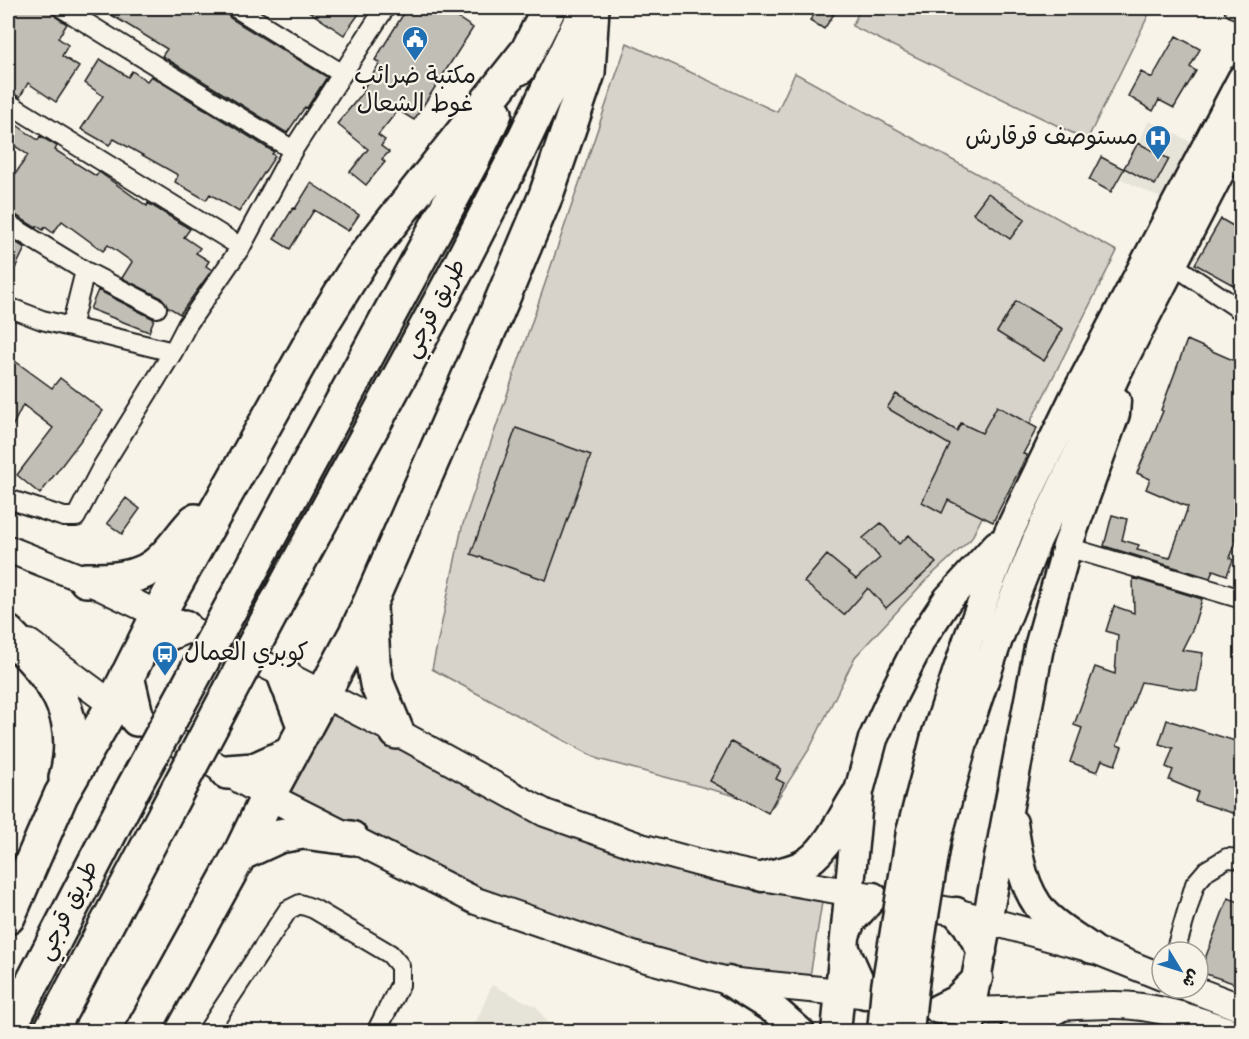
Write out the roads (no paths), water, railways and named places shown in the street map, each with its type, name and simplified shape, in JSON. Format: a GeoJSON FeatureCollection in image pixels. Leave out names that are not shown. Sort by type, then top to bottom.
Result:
{"type":"FeatureCollection","features":[{"type":"Feature","properties":{"kind":"highway","name":"طريق قرجي"},"geometry":{"type":"LineString","coordinates":[[8,1030],[131,792],[471,164],[549,8]]}},
{"type":"Feature","properties":{"kind":"highway","name":"طريق قرجي"},"geometry":{"type":"LineString","coordinates":[[50,1032],[275,606],[471,243],[518,152],[587,8]]}},
{"type":"Feature","properties":{"kind":"highway"},"geometry":{"type":"LineString","coordinates":[[142,1032],[240,854],[268,796],[370,603],[546,195],[588,73],[592,8]]}},
{"type":"Feature","properties":{"kind":"highway"},"geometry":{"type":"LineString","coordinates":[[61,795],[125,712],[127,676],[163,628],[217,510],[318,330],[361,261],[529,49]]}},
{"type":"Feature","properties":{"kind":"highway"},"geometry":{"type":"LineString","coordinates":[[86,580],[109,580],[138,574],[153,567],[200,515],[217,510]]}},
{"type":"Feature","properties":{"kind":"highway"},"geometry":{"type":"LineString","coordinates":[[370,603],[373,662],[377,684],[397,732]]}},
{"type":"Feature","properties":{"kind":"highway"},"geometry":{"type":"LineString","coordinates":[[8,633],[42,668],[65,705],[69,722],[70,765],[61,795],[8,916]]}},
{"type":"Feature","properties":{"kind":"highway"},"geometry":{"type":"LineString","coordinates":[[284,674],[297,741]]}},
{"type":"Feature","properties":{"kind":"highway"},"geometry":{"type":"LineString","coordinates":[[227,772],[254,770],[297,741]]}},
{"type":"Feature","properties":{"kind":"highway"},"geometry":{"type":"LineString","coordinates":[[240,854],[279,836],[303,832],[351,838]]}},
{"type":"Feature","properties":{"kind":"main road"},"geometry":{"type":"LineString","coordinates":[[909,1032],[923,915],[924,835],[936,736],[969,638],[1009,532],[1074,398],[1242,80]]}},
{"type":"Feature","properties":{"kind":"main road"},"geometry":{"type":"LineString","coordinates":[[882,1032],[886,987],[924,835],[963,742],[1002,627],[1037,540],[1119,368],[1242,129]]}},
{"type":"Feature","properties":{"kind":"main road"},"geometry":{"type":"LineString","coordinates":[[970,1021],[1039,647],[1067,547],[1116,414],[1119,368]]}},
{"type":"Feature","properties":{"kind":"main road"},"geometry":{"type":"LineString","coordinates":[[836,1032],[852,993],[844,943],[861,895],[859,790],[873,739],[922,638],[948,599],[1009,532]]}},
{"type":"Feature","properties":{"kind":"main road"},"geometry":{"type":"LineString","coordinates":[[8,549],[86,580],[163,628],[284,674],[397,732],[545,813],[641,847],[762,878],[956,912],[1092,949],[1150,972]]}},
{"type":"Feature","properties":{"kind":"main road"},"geometry":{"type":"LineString","coordinates":[[8,627],[125,712],[268,796],[476,901],[639,957],[728,981],[852,993],[938,1009],[970,1021],[1058,1008],[1117,1005],[1159,1011],[1231,1032]]}},
{"type":"Feature","properties":{"kind":"main road"},"geometry":{"type":"LineString","coordinates":[[762,878],[802,865],[814,857],[824,846],[859,790]]}},
{"type":"Feature","properties":{"kind":"main road"},"geometry":{"type":"LineString","coordinates":[[1010,803],[1018,855],[1027,888],[1045,914],[1092,949]]}},
{"type":"Feature","properties":{"kind":"main road"},"geometry":{"type":"LineString","coordinates":[[956,912],[967,925],[980,965]]}},
{"type":"Feature","properties":{"kind":"main road"},"geometry":{"type":"LineString","coordinates":[[938,1009],[956,1000],[980,965]]}},
{"type":"Feature","properties":{"kind":"main road"},"geometry":{"type":"LineString","coordinates":[[728,981],[776,1011],[800,1032]]}},
{"type":"Feature","properties":{"kind":"main road"},"geometry":{"type":"LineString","coordinates":[[1210,996],[1242,1008]]}},
{"type":"Feature","properties":{"kind":"main road"},"geometry":{"type":"LineString","coordinates":[[1015,1032],[1058,1008]]}},
{"type":"Feature","properties":{"kind":"street"},"geometry":{"type":"LineString","coordinates":[[62,8],[293,150]]}},
{"type":"Feature","properties":{"kind":"street"},"geometry":{"type":"LineString","coordinates":[[236,8],[341,74]]}},
{"type":"Feature","properties":{"kind":"street"},"geometry":{"type":"LineString","coordinates":[[8,499],[64,517],[76,518],[102,467],[173,352],[187,325],[241,247],[293,150],[385,8]]}},
{"type":"Feature","properties":{"kind":"street"},"geometry":{"type":"LineString","coordinates":[[1234,8],[1242,11]]}},
{"type":"Feature","properties":{"kind":"street"},"geometry":{"type":"LineString","coordinates":[[8,103],[241,247]]}},
{"type":"Feature","properties":{"kind":"street"},"geometry":{"type":"LineString","coordinates":[[8,224],[85,271],[157,308]]}},
{"type":"Feature","properties":{"kind":"street"},"geometry":{"type":"LineString","coordinates":[[1172,264],[1242,311]]}},
{"type":"Feature","properties":{"kind":"street"},"geometry":{"type":"LineString","coordinates":[[71,327],[85,271]]}},
{"type":"Feature","properties":{"kind":"street"},"geometry":{"type":"LineString","coordinates":[[8,307],[42,320],[173,352]]}},
{"type":"Feature","properties":{"kind":"street"},"geometry":{"type":"LineString","coordinates":[[1067,547],[1242,599]]}},
{"type":"Feature","properties":{"kind":"street"},"geometry":{"type":"LineString","coordinates":[[1179,940],[1195,884],[1207,870],[1227,858],[1242,859]]}},
{"type":"Feature","properties":{"kind":"street"},"geometry":{"type":"LineString","coordinates":[[207,1032],[288,910],[300,904],[314,909],[390,954],[400,966],[400,985],[376,1032]]}},
{"type":"Feature","properties":{"kind":"place","name":"مكتبة ضرائب غوط الشعال"},"geometry":{"type":"Point","coordinates":[415,62]}},
{"type":"Feature","properties":{"kind":"place","name":"مستوصف قرقارش"},"geometry":{"type":"Point","coordinates":[1158,161]}},
{"type":"Feature","properties":{"kind":"place","name":"كوبري العمال"},"geometry":{"type":"Point","coordinates":[165,677]}}]}
